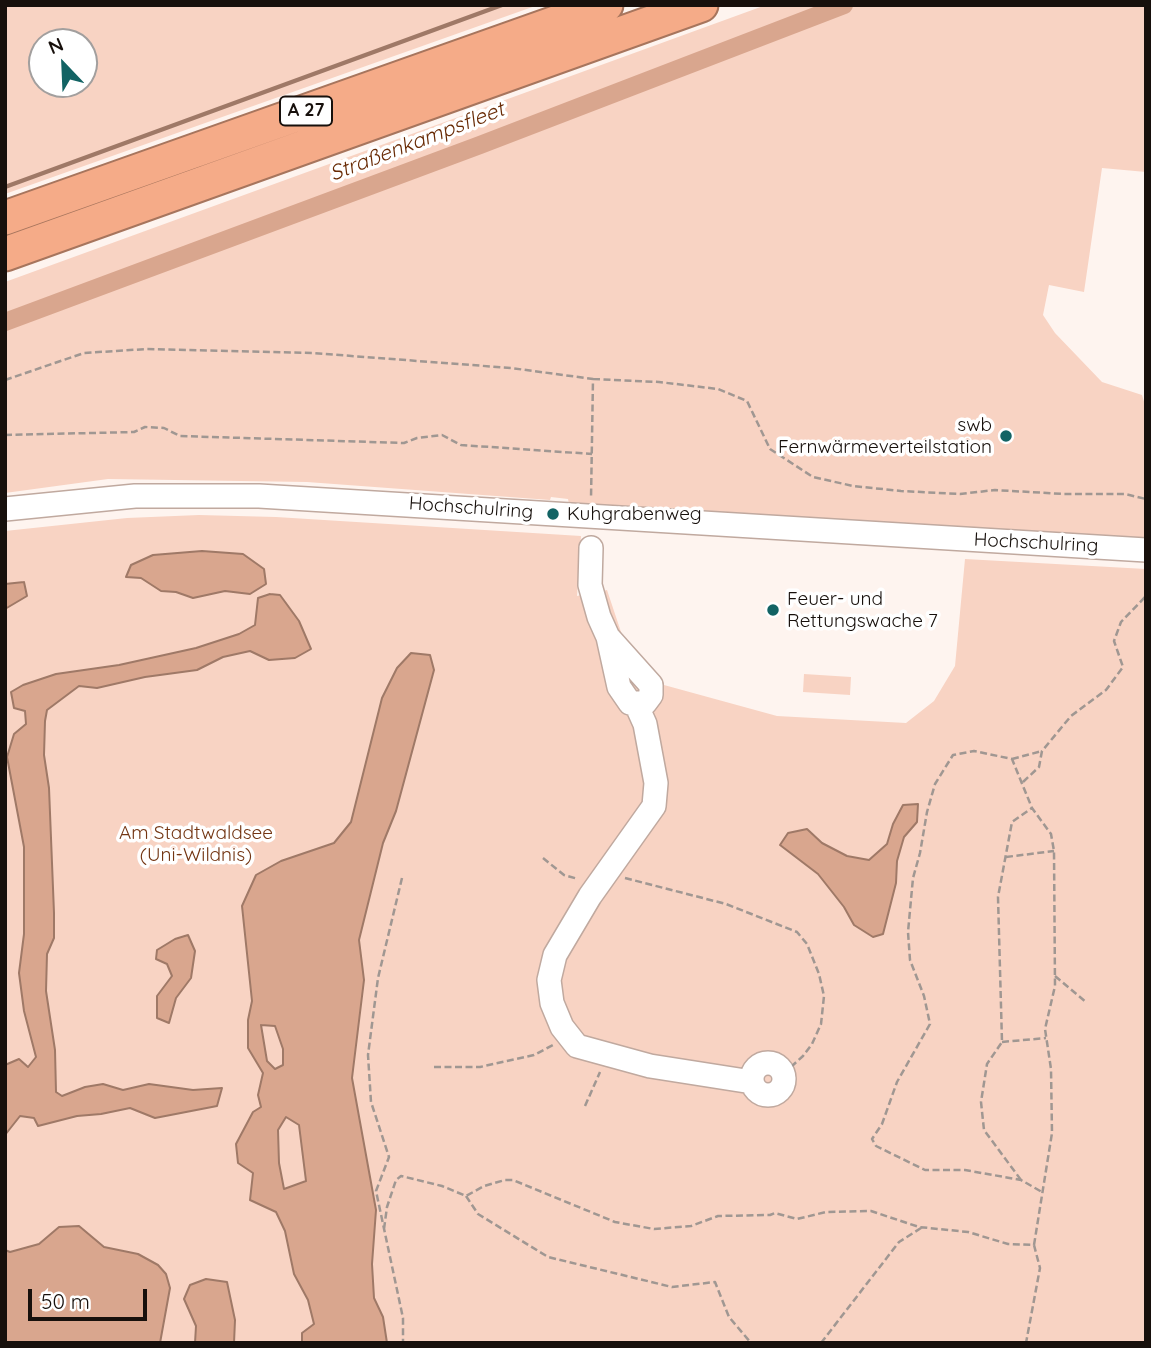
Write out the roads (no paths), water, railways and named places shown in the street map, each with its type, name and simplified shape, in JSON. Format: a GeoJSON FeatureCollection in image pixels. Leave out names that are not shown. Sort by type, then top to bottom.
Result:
{"type":"FeatureCollection","features":[{"type":"Feature","properties":{"kind":"highway","name":"A 27"},"geometry":{"type":"LineString","coordinates":[[5,218],[606,5]]}},
{"type":"Feature","properties":{"kind":"highway","name":"A 27"},"geometry":{"type":"LineString","coordinates":[[5,254],[701,5]]}},
{"type":"Feature","properties":{"kind":"street","name":"Hochschulring"},"geometry":{"type":"LineString","coordinates":[[5,509],[86,499],[196,495],[299,498],[592,533],[1146,550]]}},
{"type":"Feature","properties":{"kind":"street"},"geometry":{"type":"LineString","coordinates":[[592,533],[590,585],[608,637],[614,671],[626,700],[636,704],[645,703],[651,695],[651,685],[608,637]]}},
{"type":"Feature","properties":{"kind":"street"},"geometry":{"type":"LineString","coordinates":[[636,704],[645,724],[656,783],[654,806],[602,879],[555,955],[549,980],[552,1003],[568,1037],[577,1046],[606,1056],[650,1066],[752,1082],[757,1091],[771,1094],[781,1087],[783,1082],[780,1070]]}},
{"type":"Feature","properties":{"kind":"waterway"},"geometry":{"type":"LineString","coordinates":[[5,187],[502,5]]}},
{"type":"Feature","properties":{"kind":"waterway","name":"Straßenkampsfleet"},"geometry":{"type":"LineString","coordinates":[[5,322],[480,145],[844,5]]}},
{"type":"Feature","properties":{"kind":"place","name":"swb Fernwärmeverteilstation"},"geometry":{"type":"Point","coordinates":[1006,436]}},
{"type":"Feature","properties":{"kind":"place","name":"Kuhgrabenweg"},"geometry":{"type":"Point","coordinates":[553,514]}},
{"type":"Feature","properties":{"kind":"place","name":"Feuer- und Rettungswache 7"},"geometry":{"type":"Point","coordinates":[773,610]}},
{"type":"Feature","properties":{"kind":"park label","name":"Am Stadtwaldsee (Uni-Wildnis)"},"geometry":{"type":"Point","coordinates":[196,844]}}]}
